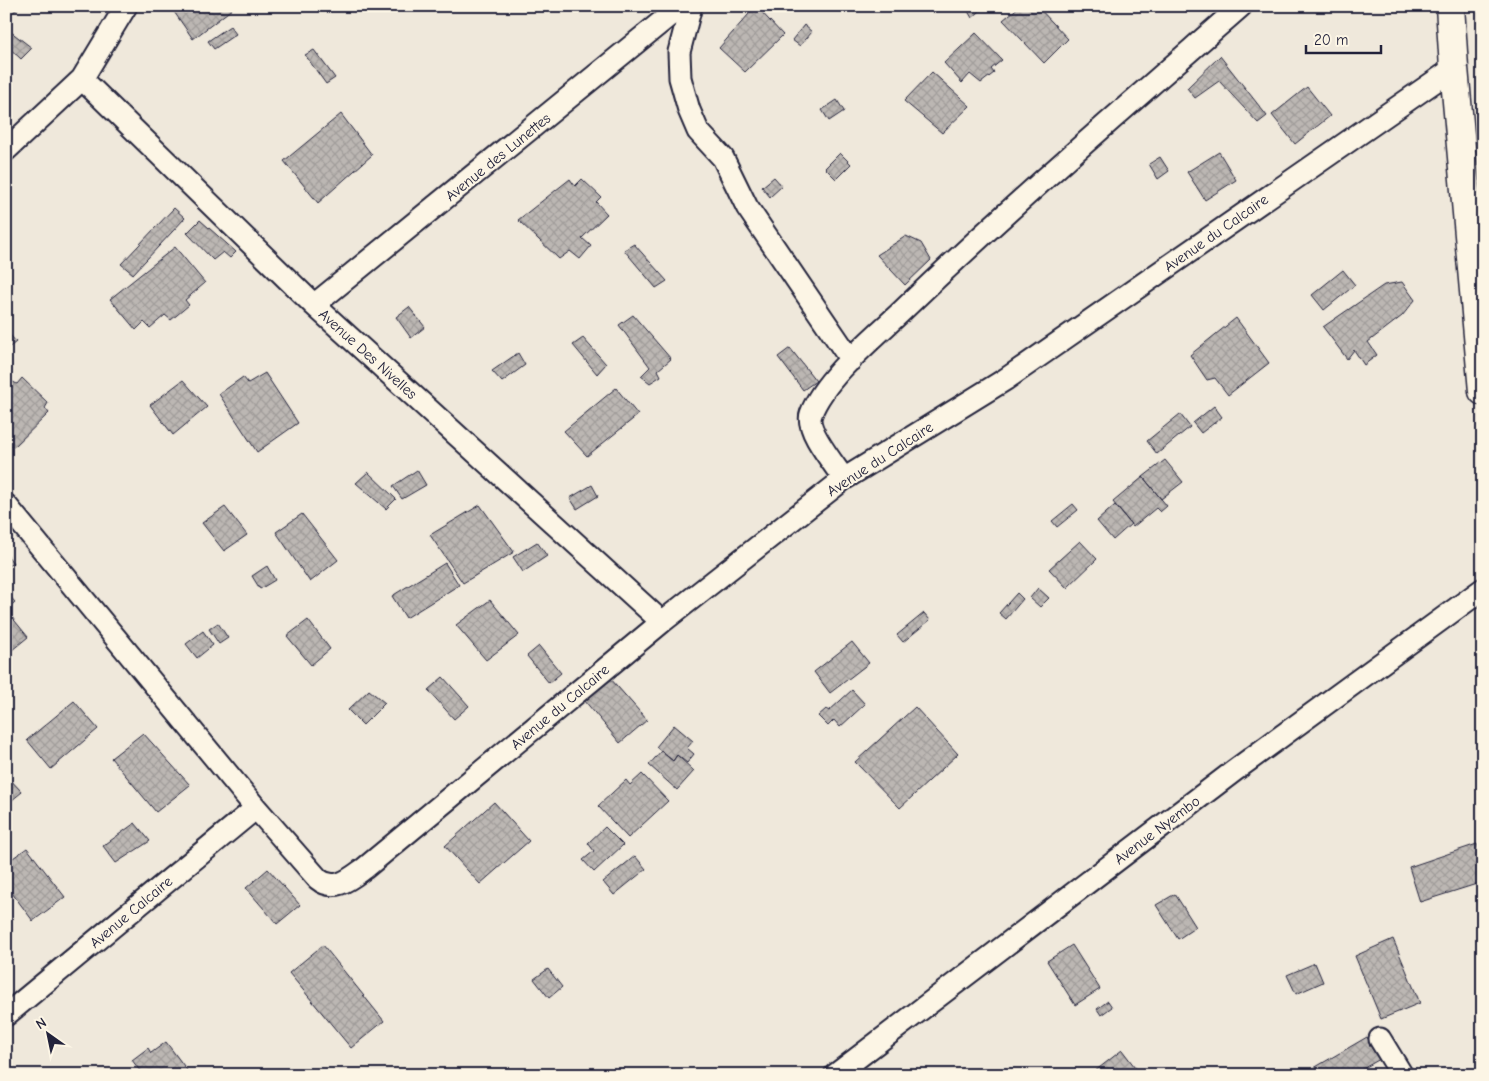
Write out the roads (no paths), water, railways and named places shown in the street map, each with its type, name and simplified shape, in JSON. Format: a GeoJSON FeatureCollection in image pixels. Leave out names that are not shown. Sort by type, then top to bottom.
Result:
{"type":"FeatureCollection","features":[{"type":"Feature","properties":{"kind":"street"},"geometry":{"type":"LineString","coordinates":[[6,150],[82,78],[126,6]]}},
{"type":"Feature","properties":{"kind":"street","name":"Avenue des Lunettes"},"geometry":{"type":"LineString","coordinates":[[314,305],[681,6]]}},
{"type":"Feature","properties":{"kind":"street"},"geometry":{"type":"LineString","coordinates":[[691,6],[679,52],[680,78],[689,110],[698,131],[723,158],[747,206],[851,360]]}},
{"type":"Feature","properties":{"kind":"street"},"geometry":{"type":"LineString","coordinates":[[844,479],[815,436],[810,422],[810,415],[821,395],[851,360],[973,242],[1241,6]]}},
{"type":"Feature","properties":{"kind":"street"},"geometry":{"type":"LineString","coordinates":[[1455,8],[1454,68],[1483,391]]}},
{"type":"Feature","properties":{"kind":"street","name":"Avenue du Calcaire"},"geometry":{"type":"LineString","coordinates":[[256,808],[318,879],[325,884],[333,886],[349,879],[365,868],[662,622],[844,479],[1006,378],[1454,68]]}},
{"type":"Feature","properties":{"kind":"street","name":"Avenue Des Nivelles"},"geometry":{"type":"LineString","coordinates":[[82,78],[314,305],[662,622]]}},
{"type":"Feature","properties":{"kind":"street"},"geometry":{"type":"LineString","coordinates":[[6,505],[256,808]]}},
{"type":"Feature","properties":{"kind":"street","name":"Avenue Nyembo"},"geometry":{"type":"LineString","coordinates":[[835,1075],[1226,777],[1483,589]]}},
{"type":"Feature","properties":{"kind":"street","name":"Avenue Calcaire"},"geometry":{"type":"LineString","coordinates":[[6,1015],[256,808]]}},
{"type":"Feature","properties":{"kind":"street"},"geometry":{"type":"LineString","coordinates":[[1380,1039],[1402,1075]]}}]}
